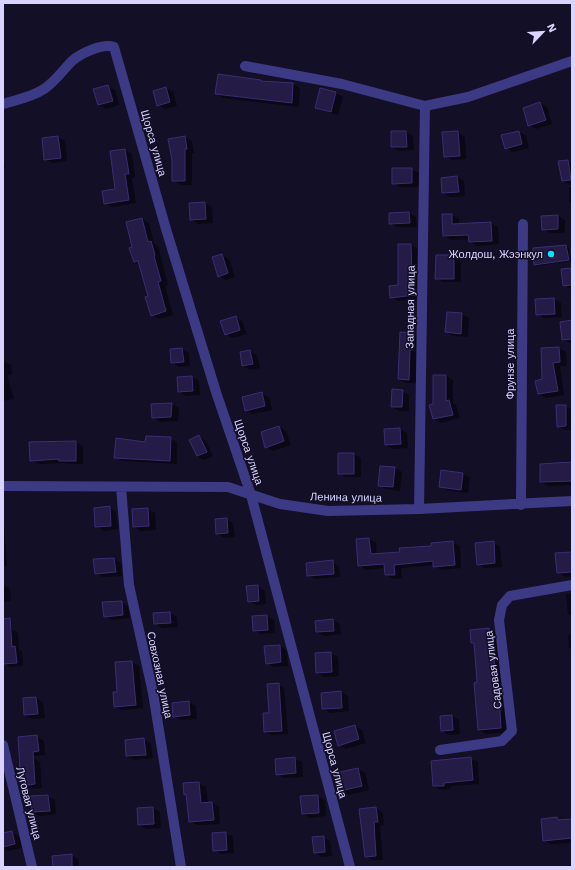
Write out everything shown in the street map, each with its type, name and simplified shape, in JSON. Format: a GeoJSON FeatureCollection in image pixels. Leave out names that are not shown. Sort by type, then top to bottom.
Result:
{"type":"FeatureCollection","features":[{"type":"Feature","properties":{"kind":"street","name":"Щорса улица"},"geometry":{"type":"LineString","coordinates":[[3,104],[20,100],[44,89],[58,77],[74,59],[98,47],[114,47],[166,229],[216,392],[251,495],[350,867]]}},
{"type":"Feature","properties":{"kind":"street"},"geometry":{"type":"LineString","coordinates":[[245,66],[342,84],[424,106],[468,97],[572,61]]}},
{"type":"Feature","properties":{"kind":"street","name":"Западная улица"},"geometry":{"type":"LineString","coordinates":[[419,509],[424,106]]}},
{"type":"Feature","properties":{"kind":"street","name":"Фрунзе улица"},"geometry":{"type":"LineString","coordinates":[[521,505],[523,224]]}},
{"type":"Feature","properties":{"kind":"street","name":"Ленина улица"},"geometry":{"type":"LineString","coordinates":[[3,486],[228,487],[280,504],[328,511],[521,505],[572,501]]}},
{"type":"Feature","properties":{"kind":"street","name":"Совхозная улица"},"geometry":{"type":"LineString","coordinates":[[121,487],[129,585],[153,693],[181,867]]}},
{"type":"Feature","properties":{"kind":"street","name":"Садовая улица"},"geometry":{"type":"LineString","coordinates":[[440,750],[502,741],[512,731],[499,620],[502,605],[510,596],[572,585]]}},
{"type":"Feature","properties":{"kind":"street","name":"Луговая улица"},"geometry":{"type":"LineString","coordinates":[[3,745],[32,867]]}},
{"type":"Feature","properties":{"kind":"building"},"geometry":{"type":"Polygon","coordinates":[[[218,74],[261,81],[293,83],[292,103],[215,94],[218,74]]]}},
{"type":"Feature","properties":{"kind":"building"},"geometry":{"type":"Polygon","coordinates":[[[108,85],[113,101],[98,105],[93,89],[108,85]]]}},
{"type":"Feature","properties":{"kind":"building"},"geometry":{"type":"Polygon","coordinates":[[[166,87],[170,102],[157,106],[153,91],[166,87]]]}},
{"type":"Feature","properties":{"kind":"building"},"geometry":{"type":"Polygon","coordinates":[[[320,88],[336,92],[331,112],[315,108],[320,88]]]}},
{"type":"Feature","properties":{"kind":"building"},"geometry":{"type":"Polygon","coordinates":[[[540,102],[546,120],[528,126],[523,108],[540,102]]]}},
{"type":"Feature","properties":{"kind":"building"},"geometry":{"type":"Polygon","coordinates":[[[391,131],[406,131],[407,147],[391,147],[391,131]]]}},
{"type":"Feature","properties":{"kind":"building"},"geometry":{"type":"Polygon","coordinates":[[[458,131],[460,156],[444,157],[442,132],[458,131]]]}},
{"type":"Feature","properties":{"kind":"building"},"geometry":{"type":"Polygon","coordinates":[[[519,131],[522,144],[505,149],[501,135],[519,131]]]}},
{"type":"Feature","properties":{"kind":"building"},"geometry":{"type":"Polygon","coordinates":[[[58,136],[61,158],[44,160],[42,138],[58,136]]]}},
{"type":"Feature","properties":{"kind":"building"},"geometry":{"type":"Polygon","coordinates":[[[185,136],[187,149],[185,149],[185,181],[172,181],[172,160],[168,139],[185,136]]]}},
{"type":"Feature","properties":{"kind":"building"},"geometry":{"type":"Polygon","coordinates":[[[125,149],[129,174],[125,174],[129,200],[104,204],[102,191],[115,189],[110,151],[125,149]]]}},
{"type":"Feature","properties":{"kind":"building"},"geometry":{"type":"Polygon","coordinates":[[[568,160],[571,180],[562,181],[558,161],[568,160]]]}},
{"type":"Feature","properties":{"kind":"building"},"geometry":{"type":"Polygon","coordinates":[[[392,168],[412,168],[412,183],[392,184],[392,168]]]}},
{"type":"Feature","properties":{"kind":"building"},"geometry":{"type":"Polygon","coordinates":[[[457,176],[459,192],[442,193],[441,178],[457,176]]]}},
{"type":"Feature","properties":{"kind":"building"},"geometry":{"type":"Polygon","coordinates":[[[205,202],[206,219],[190,220],[189,203],[205,202]]]}},
{"type":"Feature","properties":{"kind":"building"},"geometry":{"type":"Polygon","coordinates":[[[409,212],[410,223],[389,224],[389,213],[409,212]]]}},
{"type":"Feature","properties":{"kind":"building"},"geometry":{"type":"Polygon","coordinates":[[[442,214],[452,214],[452,224],[491,222],[492,241],[469,242],[468,235],[443,236],[442,214]]]}},
{"type":"Feature","properties":{"kind":"building"},"geometry":{"type":"Polygon","coordinates":[[[558,215],[558,229],[542,230],[541,216],[558,215]]]}},
{"type":"Feature","properties":{"kind":"building"},"geometry":{"type":"Polygon","coordinates":[[[142,218],[148,242],[151,241],[155,255],[161,281],[158,282],[166,311],[151,316],[145,297],[148,296],[138,261],[134,262],[129,248],[132,247],[126,222],[142,218]]]}},
{"type":"Feature","properties":{"kind":"building"},"geometry":{"type":"Polygon","coordinates":[[[398,244],[411,244],[412,274],[415,295],[390,298],[389,286],[398,285],[398,244]]]}},
{"type":"Feature","properties":{"kind":"building","name":"Жолдош, Жээнкул"},"geometry":{"type":"Polygon","coordinates":[[[566,245],[569,260],[534,265],[533,248],[566,245]]]}},
{"type":"Feature","properties":{"kind":"building"},"geometry":{"type":"Polygon","coordinates":[[[222,254],[228,273],[218,277],[212,257],[222,254]]]}},
{"type":"Feature","properties":{"kind":"building"},"geometry":{"type":"Polygon","coordinates":[[[436,255],[454,255],[454,279],[435,279],[436,255]]]}},
{"type":"Feature","properties":{"kind":"building"},"geometry":{"type":"Polygon","coordinates":[[[571,268],[572,285],[563,286],[561,269],[571,268]]]}},
{"type":"Feature","properties":{"kind":"building"},"geometry":{"type":"Polygon","coordinates":[[[554,298],[555,314],[536,315],[535,299],[554,298]]]}},
{"type":"Feature","properties":{"kind":"building"},"geometry":{"type":"Polygon","coordinates":[[[447,312],[462,313],[461,334],[445,332],[447,312]]]}},
{"type":"Feature","properties":{"kind":"building"},"geometry":{"type":"Polygon","coordinates":[[[236,316],[240,330],[225,335],[220,321],[236,316]]]}},
{"type":"Feature","properties":{"kind":"building"},"geometry":{"type":"Polygon","coordinates":[[[572,320],[572,339],[562,340],[560,322],[572,320]]]}},
{"type":"Feature","properties":{"kind":"building"},"geometry":{"type":"Polygon","coordinates":[[[400,332],[413,333],[412,350],[410,350],[409,380],[398,379],[400,332]]]}},
{"type":"Feature","properties":{"kind":"building"},"geometry":{"type":"Polygon","coordinates":[[[559,347],[560,362],[553,363],[558,391],[538,394],[535,381],[542,379],[541,348],[559,347]]]}},
{"type":"Feature","properties":{"kind":"building"},"geometry":{"type":"Polygon","coordinates":[[[182,348],[184,362],[171,363],[170,349],[182,348]]]}},
{"type":"Feature","properties":{"kind":"building"},"geometry":{"type":"Polygon","coordinates":[[[250,350],[253,364],[242,366],[240,352],[250,350]]]}},
{"type":"Feature","properties":{"kind":"building"},"geometry":{"type":"Polygon","coordinates":[[[433,375],[446,375],[446,401],[449,400],[453,415],[433,419],[429,405],[433,404],[433,375]]]}},
{"type":"Feature","properties":{"kind":"building"},"geometry":{"type":"Polygon","coordinates":[[[192,376],[193,391],[178,392],[177,377],[192,376]]]}},
{"type":"Feature","properties":{"kind":"building"},"geometry":{"type":"Polygon","coordinates":[[[392,389],[403,390],[402,407],[391,407],[392,389]]]}},
{"type":"Feature","properties":{"kind":"building"},"geometry":{"type":"Polygon","coordinates":[[[262,392],[265,406],[245,411],[242,397],[262,392]]]}},
{"type":"Feature","properties":{"kind":"building"},"geometry":{"type":"Polygon","coordinates":[[[172,403],[171,417],[152,418],[151,404],[172,403]]]}},
{"type":"Feature","properties":{"kind":"building"},"geometry":{"type":"Polygon","coordinates":[[[556,405],[566,405],[566,426],[557,427],[556,405]]]}},
{"type":"Feature","properties":{"kind":"building"},"geometry":{"type":"Polygon","coordinates":[[[279,426],[284,441],[265,448],[261,432],[279,426]]]}},
{"type":"Feature","properties":{"kind":"building"},"geometry":{"type":"Polygon","coordinates":[[[400,428],[401,444],[385,445],[384,429],[400,428]]]}},
{"type":"Feature","properties":{"kind":"building"},"geometry":{"type":"Polygon","coordinates":[[[199,435],[207,452],[197,456],[189,440],[199,435]]]}},
{"type":"Feature","properties":{"kind":"building"},"geometry":{"type":"Polygon","coordinates":[[[146,436],[171,437],[170,461],[114,458],[116,438],[145,442],[146,436]]]}},
{"type":"Feature","properties":{"kind":"building"},"geometry":{"type":"Polygon","coordinates":[[[76,441],[76,461],[59,461],[59,459],[30,461],[29,442],[76,441]]]}},
{"type":"Feature","properties":{"kind":"building"},"geometry":{"type":"Polygon","coordinates":[[[338,453],[354,453],[354,474],[338,474],[338,453]]]}},
{"type":"Feature","properties":{"kind":"building"},"geometry":{"type":"Polygon","coordinates":[[[572,462],[572,481],[540,482],[540,464],[572,462]]]}},
{"type":"Feature","properties":{"kind":"building"},"geometry":{"type":"Polygon","coordinates":[[[380,466],[395,467],[393,487],[378,486],[380,466]]]}},
{"type":"Feature","properties":{"kind":"building"},"geometry":{"type":"Polygon","coordinates":[[[441,470],[463,473],[461,490],[439,487],[441,470]]]}},
{"type":"Feature","properties":{"kind":"building"},"geometry":{"type":"Polygon","coordinates":[[[110,506],[111,526],[95,527],[94,508],[110,506]]]}},
{"type":"Feature","properties":{"kind":"building"},"geometry":{"type":"Polygon","coordinates":[[[148,508],[149,526],[133,527],[132,509],[148,508]]]}},
{"type":"Feature","properties":{"kind":"building"},"geometry":{"type":"Polygon","coordinates":[[[227,518],[228,533],[216,534],[215,519],[227,518]]]}},
{"type":"Feature","properties":{"kind":"building"},"geometry":{"type":"Polygon","coordinates":[[[369,538],[371,554],[400,552],[399,548],[431,546],[431,543],[453,541],[455,565],[433,567],[433,561],[394,565],[395,575],[385,575],[384,564],[358,566],[356,539],[369,538]]]}},
{"type":"Feature","properties":{"kind":"building"},"geometry":{"type":"Polygon","coordinates":[[[494,541],[495,563],[477,565],[475,543],[494,541]]]}},
{"type":"Feature","properties":{"kind":"building"},"geometry":{"type":"Polygon","coordinates":[[[572,552],[572,572],[557,573],[555,553],[572,552]]]}},
{"type":"Feature","properties":{"kind":"building"},"geometry":{"type":"Polygon","coordinates":[[[114,558],[116,572],[95,574],[93,559],[114,558]]]}},
{"type":"Feature","properties":{"kind":"building"},"geometry":{"type":"Polygon","coordinates":[[[333,560],[334,574],[307,576],[306,563],[333,560]]]}},
{"type":"Feature","properties":{"kind":"building"},"geometry":{"type":"Polygon","coordinates":[[[258,585],[259,601],[248,602],[246,586],[258,585]]]}},
{"type":"Feature","properties":{"kind":"building"},"geometry":{"type":"Polygon","coordinates":[[[122,601],[123,615],[104,617],[102,602],[122,601]]]}},
{"type":"Feature","properties":{"kind":"building"},"geometry":{"type":"Polygon","coordinates":[[[170,612],[171,623],[154,624],[153,613],[170,612]]]}},
{"type":"Feature","properties":{"kind":"building"},"geometry":{"type":"Polygon","coordinates":[[[267,615],[268,630],[253,631],[252,616],[267,615]]]}},
{"type":"Feature","properties":{"kind":"building"},"geometry":{"type":"Polygon","coordinates":[[[10,618],[12,647],[15,646],[17,663],[3,664],[3,619],[10,618]]]}},
{"type":"Feature","properties":{"kind":"building"},"geometry":{"type":"Polygon","coordinates":[[[333,619],[334,631],[316,632],[315,621],[333,619]]]}},
{"type":"Feature","properties":{"kind":"building"},"geometry":{"type":"Polygon","coordinates":[[[489,628],[491,657],[494,657],[496,681],[498,681],[501,728],[478,730],[474,683],[477,682],[474,643],[471,643],[470,630],[489,628]]]}},
{"type":"Feature","properties":{"kind":"building"},"geometry":{"type":"Polygon","coordinates":[[[280,645],[281,662],[266,664],[264,646],[280,645]]]}},
{"type":"Feature","properties":{"kind":"building"},"geometry":{"type":"Polygon","coordinates":[[[331,652],[332,672],[316,673],[315,653],[331,652]]]}},
{"type":"Feature","properties":{"kind":"building"},"geometry":{"type":"Polygon","coordinates":[[[132,661],[136,705],[114,707],[113,692],[117,692],[115,662],[132,661]]]}},
{"type":"Feature","properties":{"kind":"building"},"geometry":{"type":"Polygon","coordinates":[[[279,683],[282,731],[264,732],[263,713],[269,713],[267,684],[279,683]]]}},
{"type":"Feature","properties":{"kind":"building"},"geometry":{"type":"Polygon","coordinates":[[[341,691],[342,708],[322,709],[321,693],[341,691]]]}},
{"type":"Feature","properties":{"kind":"building"},"geometry":{"type":"Polygon","coordinates":[[[36,697],[38,714],[24,715],[23,698],[36,697]]]}},
{"type":"Feature","properties":{"kind":"building"},"geometry":{"type":"Polygon","coordinates":[[[189,701],[190,715],[173,717],[172,703],[189,701]]]}},
{"type":"Feature","properties":{"kind":"building"},"geometry":{"type":"Polygon","coordinates":[[[452,715],[453,730],[441,731],[440,716],[452,715]]]}},
{"type":"Feature","properties":{"kind":"building"},"geometry":{"type":"Polygon","coordinates":[[[355,725],[359,739],[338,746],[334,731],[355,725]]]}},
{"type":"Feature","properties":{"kind":"building"},"geometry":{"type":"Polygon","coordinates":[[[37,735],[39,751],[33,752],[35,784],[21,786],[18,737],[37,735]]]}},
{"type":"Feature","properties":{"kind":"building"},"geometry":{"type":"Polygon","coordinates":[[[144,738],[146,755],[126,756],[125,740],[144,738]]]}},
{"type":"Feature","properties":{"kind":"building"},"geometry":{"type":"Polygon","coordinates":[[[295,757],[296,773],[276,775],[275,759],[295,757]]]}},
{"type":"Feature","properties":{"kind":"building"},"geometry":{"type":"Polygon","coordinates":[[[471,757],[473,780],[444,783],[444,786],[433,786],[431,761],[471,757]]]}},
{"type":"Feature","properties":{"kind":"building"},"geometry":{"type":"Polygon","coordinates":[[[358,768],[362,786],[340,791],[336,773],[358,768]]]}},
{"type":"Feature","properties":{"kind":"building"},"geometry":{"type":"Polygon","coordinates":[[[199,782],[201,803],[212,802],[214,820],[189,822],[186,794],[184,795],[183,783],[199,782]]]}},
{"type":"Feature","properties":{"kind":"building"},"geometry":{"type":"Polygon","coordinates":[[[48,795],[50,811],[32,812],[30,796],[48,795]]]}},
{"type":"Feature","properties":{"kind":"building"},"geometry":{"type":"Polygon","coordinates":[[[318,795],[319,813],[302,814],[300,796],[318,795]]]}},
{"type":"Feature","properties":{"kind":"building"},"geometry":{"type":"Polygon","coordinates":[[[153,807],[154,824],[138,825],[137,808],[153,807]]]}},
{"type":"Feature","properties":{"kind":"building"},"geometry":{"type":"Polygon","coordinates":[[[376,807],[378,822],[374,822],[376,856],[365,857],[359,809],[376,807]]]}},
{"type":"Feature","properties":{"kind":"building"},"geometry":{"type":"Polygon","coordinates":[[[557,817],[558,820],[572,819],[572,838],[543,841],[541,819],[557,817]]]}},
{"type":"Feature","properties":{"kind":"building"},"geometry":{"type":"Polygon","coordinates":[[[12,831],[15,844],[3,847],[3,833],[12,831]]]}},
{"type":"Feature","properties":{"kind":"building"},"geometry":{"type":"Polygon","coordinates":[[[226,832],[227,850],[213,851],[212,833],[226,832]]]}},
{"type":"Feature","properties":{"kind":"building"},"geometry":{"type":"Polygon","coordinates":[[[324,836],[325,852],[314,853],[312,837],[324,836]]]}},
{"type":"Feature","properties":{"kind":"building"},"geometry":{"type":"Polygon","coordinates":[[[72,854],[72,867],[53,867],[52,856],[72,854]]]}},
{"type":"Feature","properties":{"kind":"place","name":"Жолдош, Жээнкул"},"geometry":{"type":"Point","coordinates":[551,254]}}]}
